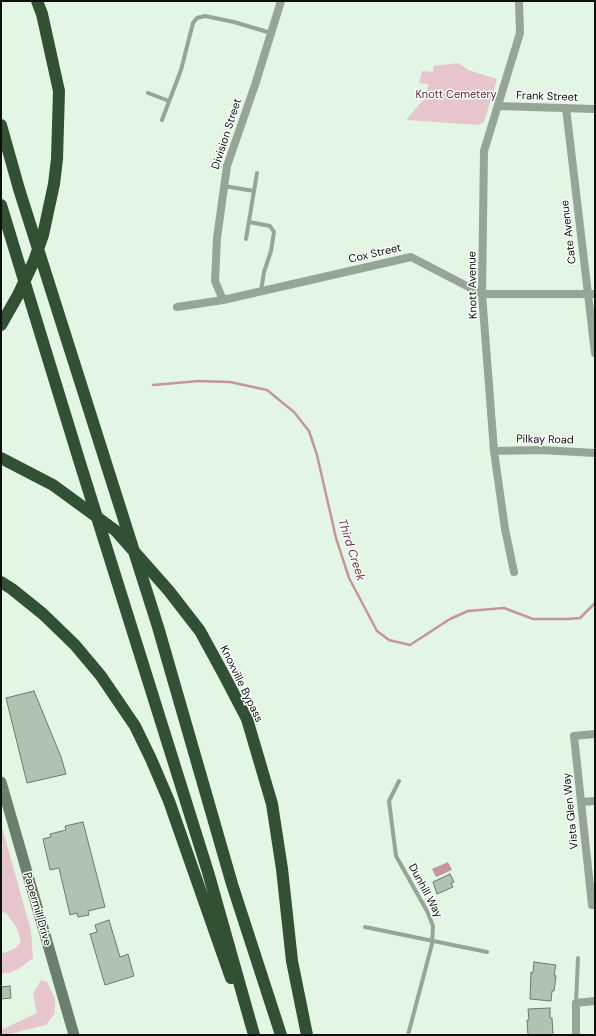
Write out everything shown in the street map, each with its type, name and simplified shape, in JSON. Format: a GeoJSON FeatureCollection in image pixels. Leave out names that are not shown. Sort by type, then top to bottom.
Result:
{"type":"FeatureCollection","features":[{"type":"Feature","properties":{"kind":"highway"},"geometry":{"type":"LineString","coordinates":[[3,323],[34,261],[43,235],[54,184],[57,159],[59,91],[42,14],[37,1]]}},
{"type":"Feature","properties":{"kind":"highway"},"geometry":{"type":"LineString","coordinates":[[1,125],[19,188],[158,627],[232,884],[281,1035]]}},
{"type":"Feature","properties":{"kind":"highway"},"geometry":{"type":"LineString","coordinates":[[1,205],[119,590],[208,872],[253,1035]]}},
{"type":"Feature","properties":{"kind":"highway","name":"Knoxville Bypass"},"geometry":{"type":"LineString","coordinates":[[1,458],[53,486],[116,531],[169,591],[200,631],[224,675],[246,719],[272,804],[282,870],[292,961],[308,1035]]}},
{"type":"Feature","properties":{"kind":"highway"},"geometry":{"type":"LineString","coordinates":[[1,582],[43,614],[75,645],[101,676],[135,726],[151,758],[169,801],[221,953],[253,1035]]}},
{"type":"Feature","properties":{"kind":"main road","name":"Papermill Drive"},"geometry":{"type":"LineString","coordinates":[[1,782],[74,1035]]}},
{"type":"Feature","properties":{"kind":"street","name":"Division Street"},"geometry":{"type":"LineString","coordinates":[[223,300],[215,281],[217,238],[227,166],[255,85],[281,1]]}},
{"type":"Feature","properties":{"kind":"street","name":"Knott Avenue"},"geometry":{"type":"LineString","coordinates":[[514,572],[505,529],[494,451],[482,294],[484,151],[520,33],[519,1]]}},
{"type":"Feature","properties":{"kind":"street","name":"Frank Street"},"geometry":{"type":"LineString","coordinates":[[498,106],[595,109]]}},
{"type":"Feature","properties":{"kind":"street","name":"Cate Avenue"},"geometry":{"type":"LineString","coordinates":[[566,108],[591,294],[595,354]]}},
{"type":"Feature","properties":{"kind":"street","name":"Cox Street"},"geometry":{"type":"LineString","coordinates":[[178,307],[223,300],[411,257],[482,294],[591,294]]}},
{"type":"Feature","properties":{"kind":"street","name":"Pilkay Road"},"geometry":{"type":"LineString","coordinates":[[494,451],[541,450],[595,453]]}},
{"type":"Feature","properties":{"kind":"street","name":"Vista Glen Way"},"geometry":{"type":"LineString","coordinates":[[592,905],[591,867],[581,802],[574,736],[595,734]]}},
{"type":"Feature","properties":{"kind":"street"},"geometry":{"type":"LineString","coordinates":[[581,802],[595,801]]}},
{"type":"Feature","properties":{"kind":"street"},"geometry":{"type":"LineString","coordinates":[[576,1035],[576,1003],[595,1001]]}},
{"type":"Feature","properties":{"kind":"lane"},"geometry":{"type":"LineString","coordinates":[[162,120],[181,70],[193,24],[197,18],[205,16],[227,20],[271,33]]}},
{"type":"Feature","properties":{"kind":"lane"},"geometry":{"type":"LineString","coordinates":[[148,93],[169,101]]}},
{"type":"Feature","properties":{"kind":"lane"},"geometry":{"type":"LineString","coordinates":[[246,239],[257,173]]}},
{"type":"Feature","properties":{"kind":"lane"},"geometry":{"type":"LineString","coordinates":[[224,186],[254,191]]}},
{"type":"Feature","properties":{"kind":"lane"},"geometry":{"type":"LineString","coordinates":[[249,222],[270,226],[274,232],[261,291]]}},
{"type":"Feature","properties":{"kind":"lane","name":"Dunhill Way"},"geometry":{"type":"LineString","coordinates":[[399,781],[389,801],[396,856],[427,911],[433,926],[432,941],[408,1035]]}},
{"type":"Feature","properties":{"kind":"lane"},"geometry":{"type":"LineString","coordinates":[[365,927],[487,952]]}},
{"type":"Feature","properties":{"kind":"lane"},"geometry":{"type":"LineString","coordinates":[[576,1003],[578,958]]}},
{"type":"Feature","properties":{"kind":"green space","name":"Knott Cemetery"},"geometry":{"type":"Polygon","coordinates":[[[459,63],[468,70],[497,79],[484,122],[479,125],[406,120],[424,99],[429,84],[419,83],[422,71],[433,72],[434,66],[459,63]]]}},
{"type":"Feature","properties":{"kind":"green space"},"geometry":{"type":"Polygon","coordinates":[[[1,823],[31,931],[33,958],[20,968],[9,973],[1,973],[1,954],[14,949],[21,942],[17,928],[6,913],[1,912],[1,850],[3,845],[1,842],[1,823]]]}},
{"type":"Feature","properties":{"kind":"green space"},"geometry":{"type":"Polygon","coordinates":[[[41,980],[47,982],[55,999],[55,1013],[46,1025],[1,1035],[1,1030],[37,1013],[33,994],[41,980]]]}},
{"type":"Feature","properties":{"kind":"shaded area"},"geometry":{"type":"Polygon","coordinates":[[[448,862],[452,870],[436,877],[432,869],[448,862]]]}},
{"type":"Feature","properties":{"kind":"building"},"geometry":{"type":"Polygon","coordinates":[[[34,691],[61,757],[66,774],[27,783],[6,698],[34,691]]]}},
{"type":"Feature","properties":{"kind":"building"},"geometry":{"type":"Polygon","coordinates":[[[83,822],[105,907],[88,911],[89,915],[78,917],[77,913],[70,915],[59,868],[50,870],[43,839],[51,837],[50,834],[66,830],[65,826],[83,822]]]}},
{"type":"Feature","properties":{"kind":"building"},"geometry":{"type":"Polygon","coordinates":[[[450,874],[454,882],[451,883],[453,887],[437,894],[433,882],[450,874]]]}},
{"type":"Feature","properties":{"kind":"building"},"geometry":{"type":"Polygon","coordinates":[[[109,920],[120,957],[128,954],[134,976],[105,985],[90,934],[97,932],[95,925],[109,920]]]}},
{"type":"Feature","properties":{"kind":"building"},"geometry":{"type":"Polygon","coordinates":[[[534,962],[556,965],[554,975],[556,976],[554,991],[552,991],[551,1001],[530,999],[531,972],[533,973],[534,962]]]}},
{"type":"Feature","properties":{"kind":"building"},"geometry":{"type":"Polygon","coordinates":[[[10,986],[11,998],[1,999],[1,987],[10,986]]]}},
{"type":"Feature","properties":{"kind":"building"},"geometry":{"type":"Polygon","coordinates":[[[550,1008],[553,1034],[528,1035],[528,1009],[550,1008]]]}},
{"type":"Feature","properties":{"kind":"waterway","name":"Third Creek"},"geometry":{"type":"LineString","coordinates":[[153,385],[199,381],[230,382],[267,390],[294,412],[309,431],[317,455],[336,538],[349,578],[377,631],[389,640],[410,645],[450,619],[468,611],[504,608],[533,619],[568,619],[580,618],[595,603]]}}]}
